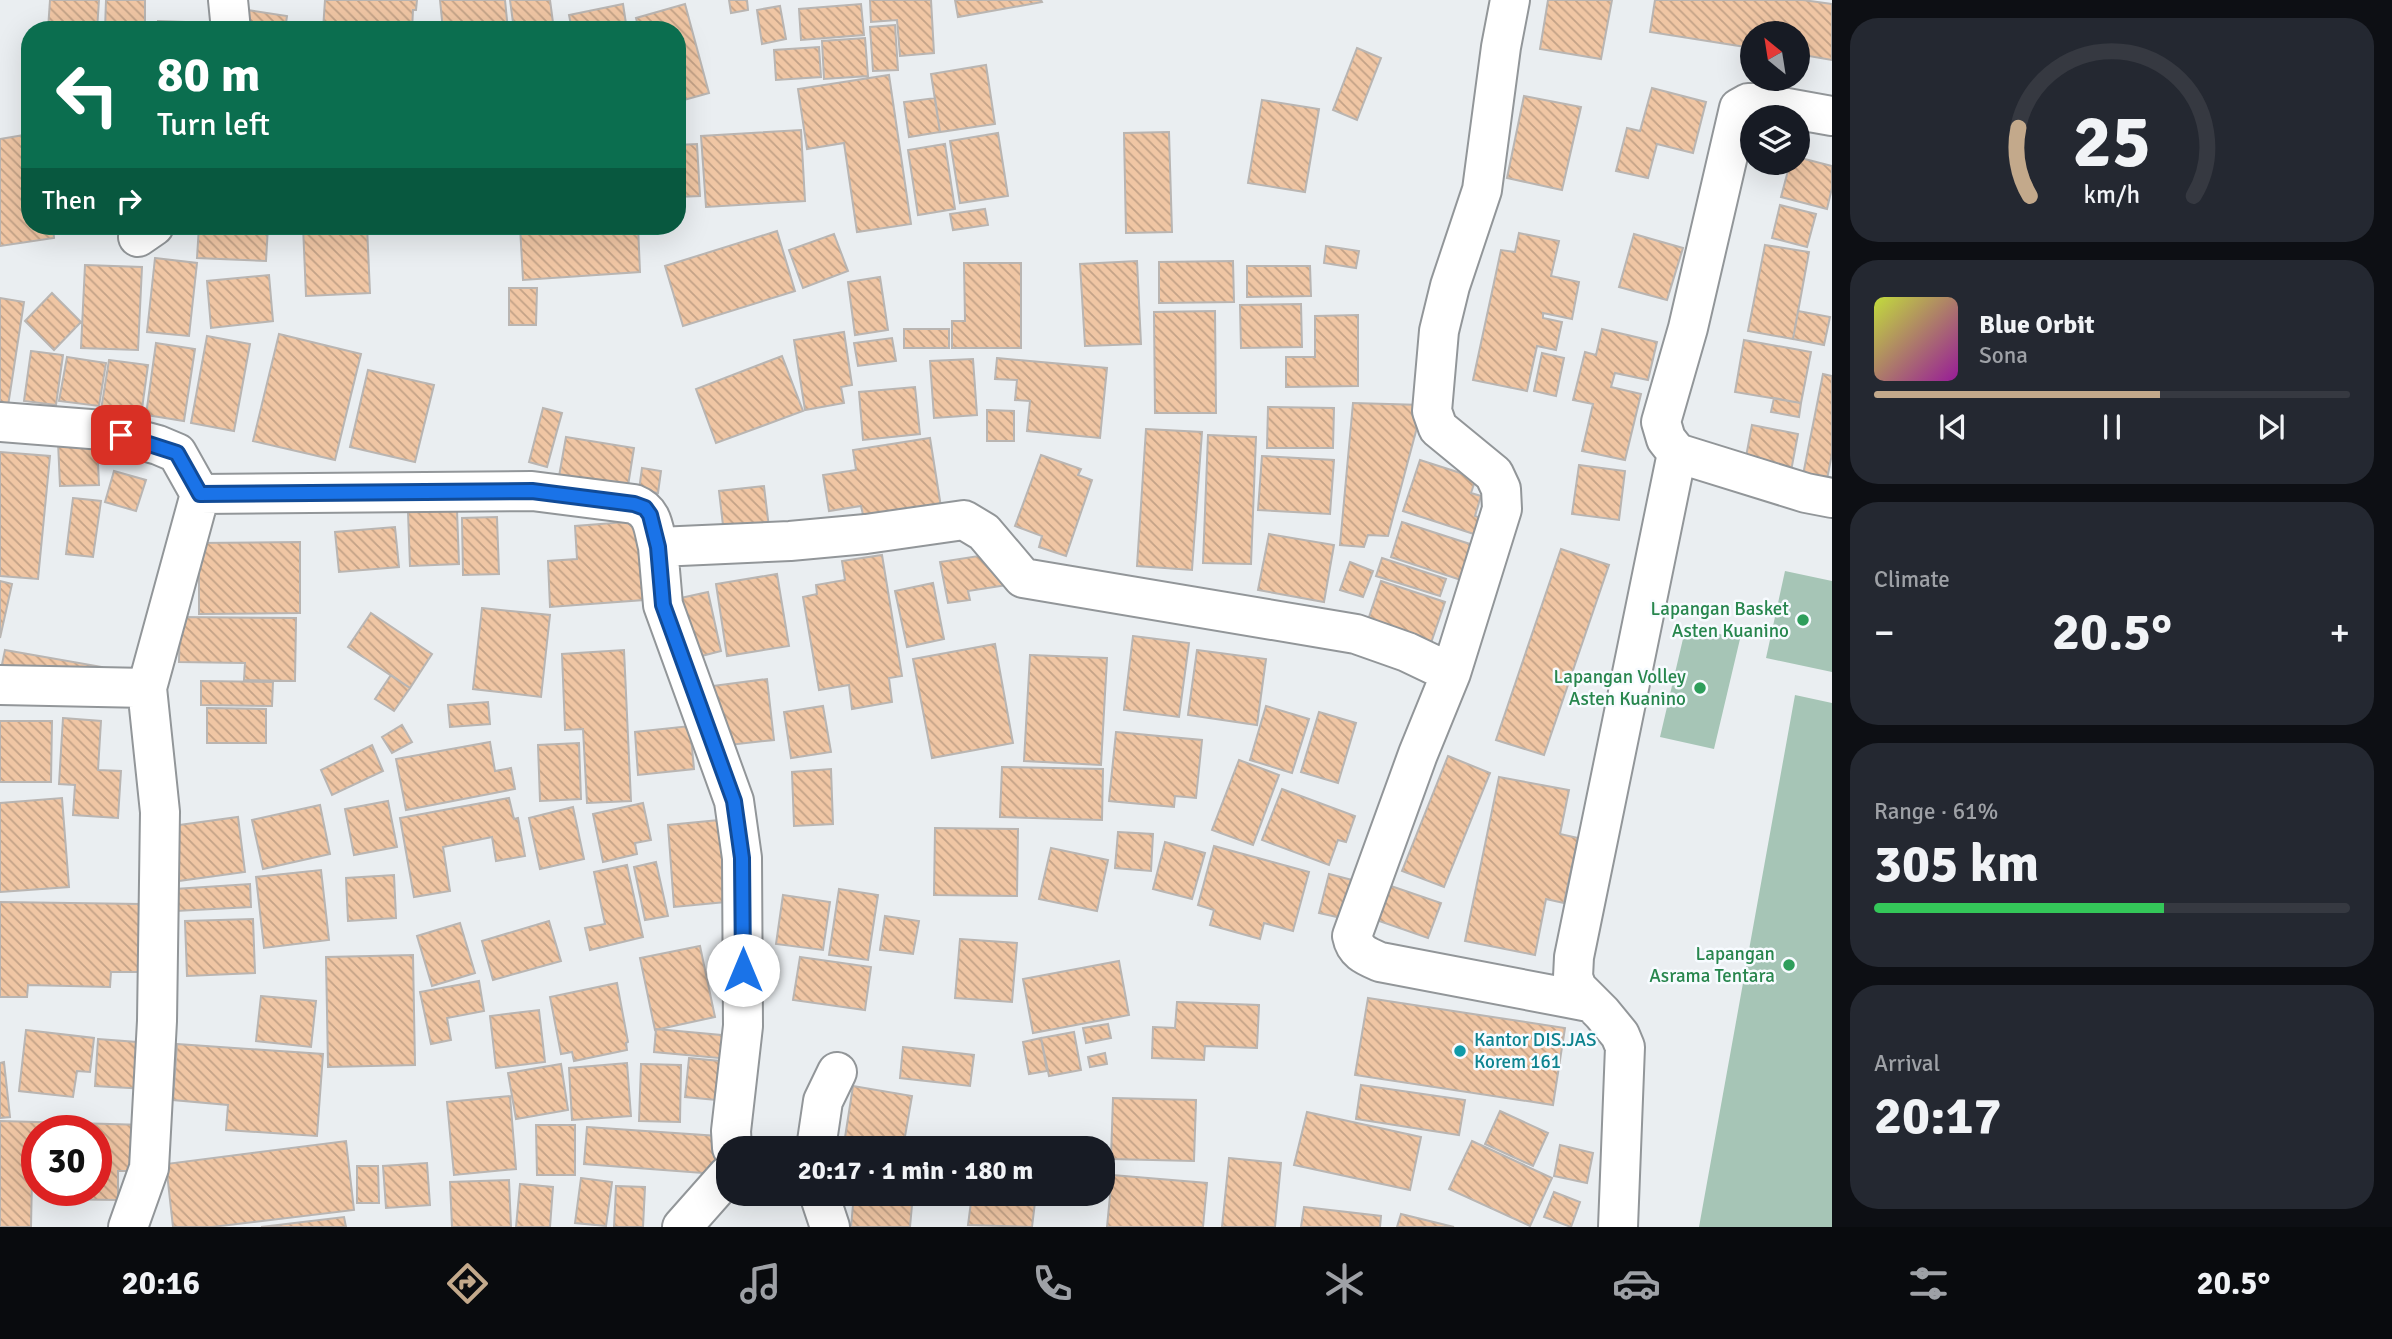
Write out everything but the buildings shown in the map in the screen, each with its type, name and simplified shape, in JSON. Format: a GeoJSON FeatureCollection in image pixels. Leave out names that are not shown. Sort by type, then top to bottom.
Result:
{"type":"FeatureCollection","features":[{"type":"Feature","properties":{"kind":"street"},"geometry":{"type":"LineString","coordinates":[[228,0],[229,21]]}},
{"type":"Feature","properties":{"kind":"street"},"geometry":{"type":"LineString","coordinates":[[1510,0],[1482,190],[1450,286],[1437,345],[1432,411],[1438,428],[1494,474],[1501,489],[1502,509],[1451,673],[1418,754],[1352,936],[1357,951],[1380,962],[1590,1002]]}},
{"type":"Feature","properties":{"kind":"street"},"geometry":{"type":"LineString","coordinates":[[1832,116],[1759,103],[1748,103],[1739,108],[1688,328],[1661,422],[1666,439],[1677,453],[1806,493],[1832,498]]}},
{"type":"Feature","properties":{"kind":"street"},"geometry":{"type":"LineString","coordinates":[[0,422],[103,430],[158,445],[177,453],[200,494],[147,688],[160,812],[157,1021],[149,1168],[128,1227]]}},
{"type":"Feature","properties":{"kind":"street"},"geometry":{"type":"LineString","coordinates":[[1618,1227],[1625,1046],[1602,1013],[1577,988],[1573,977],[1574,957],[1677,453]]}},
{"type":"Feature","properties":{"kind":"street"},"geometry":{"type":"LineString","coordinates":[[200,494],[532,491],[634,504],[645,508],[650,515],[658,547],[663,605],[734,801],[742,858],[743,1026],[732,1136]]}},
{"type":"Feature","properties":{"kind":"street"},"geometry":{"type":"LineString","coordinates":[[658,547],[803,540],[964,520],[984,532],[1023,578],[1356,634],[1407,652],[1451,673]]}},
{"type":"Feature","properties":{"kind":"street"},"geometry":{"type":"LineString","coordinates":[[0,685],[147,688]]}},
{"type":"Feature","properties":{"kind":"street"},"geometry":{"type":"LineString","coordinates":[[817,1136],[823,1101],[837,1072]]}},
{"type":"Feature","properties":{"kind":"street"},"geometry":{"type":"LineString","coordinates":[[682,1227],[716,1189]]}},
{"type":"Feature","properties":{"kind":"street"},"geometry":{"type":"LineString","coordinates":[[823,1206],[830,1227]]}},
{"type":"Feature","properties":{"kind":"green space","name":"Lapangan Basket Asten Kuanino"},"geometry":{"type":"Polygon","coordinates":[[[1785,571],[1832,581],[1832,672],[1766,658],[1785,571]]]}},
{"type":"Feature","properties":{"kind":"green space","name":"Lapangan Volley Asten Kuanino"},"geometry":{"type":"Polygon","coordinates":[[[1686,626],[1740,639],[1714,749],[1660,737],[1686,626]]]}},
{"type":"Feature","properties":{"kind":"green space","name":"Lapangan Asrama Tentara"},"geometry":{"type":"Polygon","coordinates":[[[1795,695],[1832,703],[1832,1227],[1699,1227],[1795,695]]]}},
{"type":"Feature","properties":{"kind":"place","name":"Lapangan Basket Asten Kuanino"},"geometry":{"type":"Point","coordinates":[1803,620]}},
{"type":"Feature","properties":{"kind":"place","name":"Lapangan Volley Asten Kuanino"},"geometry":{"type":"Point","coordinates":[1700,688]}},
{"type":"Feature","properties":{"kind":"place","name":"Lapangan Asrama Tentara"},"geometry":{"type":"Point","coordinates":[1789,965]}},
{"type":"Feature","properties":{"kind":"place","name":"Kantor DIS.JAS Korem 161"},"geometry":{"type":"Point","coordinates":[1460,1051]}},
{"type":"Feature","properties":{"kind":"route"},"geometry":{"type":"LineString","coordinates":[[121,435],[177,453],[200,494],[532,491],[634,504],[645,508],[650,515],[658,547],[663,605],[734,801],[742,858],[743,970]]}}]}
